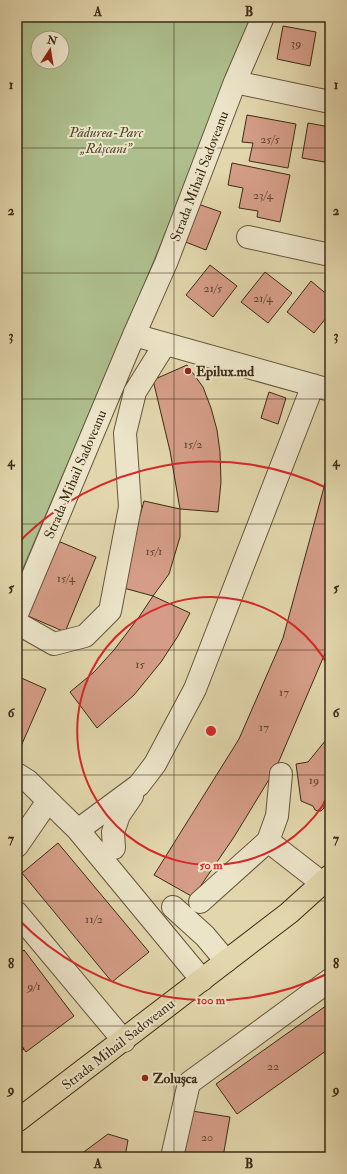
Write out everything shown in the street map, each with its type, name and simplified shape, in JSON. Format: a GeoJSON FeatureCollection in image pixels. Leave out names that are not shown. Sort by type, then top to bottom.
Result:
{"type":"FeatureCollection","features":[{"type":"Feature","properties":{"kind":"main road","name":"Strada Mihail Sadoveanu"},"geometry":{"type":"LineString","coordinates":[[17,1121],[124,1041],[290,913],[326,880]]}},
{"type":"Feature","properties":{"kind":"street","name":"Strada Mihail Sadoveanu"},"geometry":{"type":"LineString","coordinates":[[17,614],[169,255],[235,82],[263,17]]}},
{"type":"Feature","properties":{"kind":"street"},"geometry":{"type":"LineString","coordinates":[[235,82],[330,102]]}},
{"type":"Feature","properties":{"kind":"street"},"geometry":{"type":"LineString","coordinates":[[248,237],[330,255]]}},
{"type":"Feature","properties":{"kind":"street"},"geometry":{"type":"LineString","coordinates":[[114,848],[113,832],[119,815],[155,764],[195,689],[321,388],[134,335]]}},
{"type":"Feature","properties":{"kind":"street"},"geometry":{"type":"LineString","coordinates":[[17,623],[54,644],[85,636],[110,611],[130,507],[124,433],[135,392],[165,344]]}},
{"type":"Feature","properties":{"kind":"street"},"geometry":{"type":"LineString","coordinates":[[17,774],[28,781],[78,830],[202,980]]}},
{"type":"Feature","properties":{"kind":"street"},"geometry":{"type":"LineString","coordinates":[[200,902],[268,841],[277,816],[281,774]]}},
{"type":"Feature","properties":{"kind":"street"},"geometry":{"type":"LineString","coordinates":[[78,830],[139,785]]}},
{"type":"Feature","properties":{"kind":"street"},"geometry":{"type":"LineString","coordinates":[[17,846],[48,801]]}},
{"type":"Feature","properties":{"kind":"street"},"geometry":{"type":"LineString","coordinates":[[268,841],[326,880]]}},
{"type":"Feature","properties":{"kind":"street"},"geometry":{"type":"LineString","coordinates":[[174,907],[205,936],[226,961]]}},
{"type":"Feature","properties":{"kind":"street"},"geometry":{"type":"LineString","coordinates":[[17,913],[124,1041]]}},
{"type":"Feature","properties":{"kind":"street"},"geometry":{"type":"LineString","coordinates":[[172,1157],[189,1083],[330,980]]}},
{"type":"Feature","properties":{"kind":"green space","name":"Pădurea-Parc „Râșcani”"},"geometry":{"type":"Polygon","coordinates":[[[17,17],[254,17],[141,292],[17,582],[17,17]]]}},
{"type":"Feature","properties":{"kind":"building"},"geometry":{"type":"Polygon","coordinates":[[[283,26],[316,32],[310,66],[277,59],[283,26]]]}},
{"type":"Feature","properties":{"kind":"building"},"geometry":{"type":"Polygon","coordinates":[[[247,115],[296,124],[288,168],[249,161],[253,143],[242,142],[247,115]]]}},
{"type":"Feature","properties":{"kind":"building"},"geometry":{"type":"Polygon","coordinates":[[[308,123],[330,127],[330,163],[302,158],[308,123]]]}},
{"type":"Feature","properties":{"kind":"building"},"geometry":{"type":"Polygon","coordinates":[[[232,163],[290,175],[280,222],[257,217],[258,211],[239,208],[243,188],[228,185],[232,163]]]}},
{"type":"Feature","properties":{"kind":"building"},"geometry":{"type":"Polygon","coordinates":[[[198,204],[221,212],[206,250],[183,241],[198,204]]]}},
{"type":"Feature","properties":{"kind":"building"},"geometry":{"type":"Polygon","coordinates":[[[210,265],[237,286],[213,317],[186,295],[210,265]]]}},
{"type":"Feature","properties":{"kind":"building"},"geometry":{"type":"Polygon","coordinates":[[[265,272],[292,293],[268,323],[241,302],[265,272]]]}},
{"type":"Feature","properties":{"kind":"building"},"geometry":{"type":"Polygon","coordinates":[[[311,281],[330,297],[330,313],[314,333],[287,312],[311,281]]]}},
{"type":"Feature","properties":{"kind":"building"},"geometry":{"type":"Polygon","coordinates":[[[187,365],[203,387],[217,430],[220,452],[221,482],[218,512],[180,509],[170,451],[153,380],[187,365]]]}},
{"type":"Feature","properties":{"kind":"building"},"geometry":{"type":"Polygon","coordinates":[[[269,392],[286,398],[278,424],[261,418],[269,392]]]}},
{"type":"Feature","properties":{"kind":"building"},"geometry":{"type":"Polygon","coordinates":[[[330,465],[329,644],[276,768],[234,837],[193,897],[154,875],[239,739],[283,638],[330,465]]]}},
{"type":"Feature","properties":{"kind":"building"},"geometry":{"type":"Polygon","coordinates":[[[144,501],[180,509],[180,537],[169,574],[153,596],[120,587],[144,501]]]}},
{"type":"Feature","properties":{"kind":"building"},"geometry":{"type":"Polygon","coordinates":[[[58,541],[96,557],[65,632],[28,616],[58,541]]]}},
{"type":"Feature","properties":{"kind":"building"},"geometry":{"type":"Polygon","coordinates":[[[153,596],[190,613],[178,636],[161,662],[134,695],[97,728],[70,692],[94,672],[114,650],[153,596]]]}},
{"type":"Feature","properties":{"kind":"building"},"geometry":{"type":"Polygon","coordinates":[[[17,676],[46,689],[18,753],[17,753],[17,676]]]}},
{"type":"Feature","properties":{"kind":"building"},"geometry":{"type":"Polygon","coordinates":[[[330,735],[330,796],[326,801],[324,801],[324,808],[321,811],[318,811],[315,810],[313,806],[301,801],[296,764],[308,762],[330,735]]]}},
{"type":"Feature","properties":{"kind":"building"},"geometry":{"type":"Polygon","coordinates":[[[58,843],[149,952],[112,982],[22,873],[58,843]]]}},
{"type":"Feature","properties":{"kind":"building"},"geometry":{"type":"Polygon","coordinates":[[[24,950],[74,1016],[26,1052],[17,1040],[17,956],[24,950]]]}},
{"type":"Feature","properties":{"kind":"building"},"geometry":{"type":"Polygon","coordinates":[[[330,1003],[330,1048],[237,1114],[216,1084],[330,1003]]]}},
{"type":"Feature","properties":{"kind":"building"},"geometry":{"type":"Polygon","coordinates":[[[17,1040],[24,1049],[17,1054],[17,1040]]]}},
{"type":"Feature","properties":{"kind":"building"},"geometry":{"type":"Polygon","coordinates":[[[192,1111],[230,1117],[223,1157],[184,1157],[192,1111]]]}},
{"type":"Feature","properties":{"kind":"building"},"geometry":{"type":"Polygon","coordinates":[[[108,1134],[128,1140],[125,1157],[77,1157],[108,1134]]]}},
{"type":"Feature","properties":{"kind":"place","name":"Epilux.md"},"geometry":{"type":"Point","coordinates":[188,371]}},
{"type":"Feature","properties":{"kind":"place","name":"Zolușca"},"geometry":{"type":"Point","coordinates":[145,1078]}}]}
